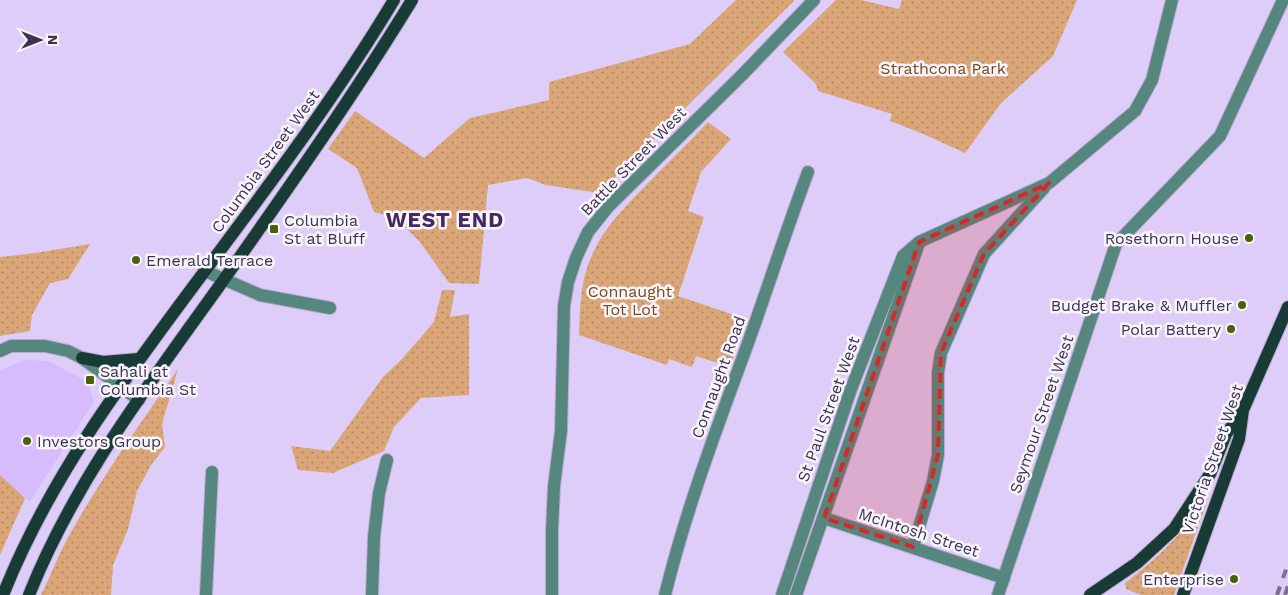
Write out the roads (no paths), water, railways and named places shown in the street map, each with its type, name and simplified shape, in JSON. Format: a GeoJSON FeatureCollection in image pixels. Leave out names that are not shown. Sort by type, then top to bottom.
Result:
{"type":"FeatureCollection","features":[{"type":"Feature","properties":{"kind":"main road","name":"Columbia Street West"},"geometry":{"type":"LineString","coordinates":[[3,595],[58,482],[88,434],[139,359],[331,98],[394,0]]}},
{"type":"Feature","properties":{"kind":"main road","name":"Columbia Street West"},"geometry":{"type":"LineString","coordinates":[[29,595],[54,538],[80,492],[139,400],[344,106],[412,0]]}},
{"type":"Feature","properties":{"kind":"main road","name":"Victoria Street West"},"geometry":{"type":"LineString","coordinates":[[1183,595],[1239,439],[1243,410],[1288,307]]}},
{"type":"Feature","properties":{"kind":"main road"},"geometry":{"type":"LineString","coordinates":[[82,358],[103,362],[139,359]]}},
{"type":"Feature","properties":{"kind":"main road"},"geometry":{"type":"LineString","coordinates":[[1090,595],[1137,563],[1174,529],[1210,474],[1226,434],[1243,410]]}},
{"type":"Feature","properties":{"kind":"street","name":"Battle Street West"},"geometry":{"type":"LineString","coordinates":[[552,595],[554,486],[561,431],[564,306],[568,282],[576,258],[588,232],[608,207],[742,75],[814,0]]}},
{"type":"Feature","properties":{"kind":"street","name":"St Paul Street West"},"geometry":{"type":"LineString","coordinates":[[782,595],[851,389],[903,256],[920,242],[1049,183],[1135,111],[1152,80],[1172,0]]}},
{"type":"Feature","properties":{"kind":"street","name":"Seymour Street West"},"geometry":{"type":"LineString","coordinates":[[998,595],[1116,244],[1220,136],[1283,0]]}},
{"type":"Feature","properties":{"kind":"street","name":"Connaught Road"},"geometry":{"type":"LineString","coordinates":[[664,595],[700,478],[808,172]]}},
{"type":"Feature","properties":{"kind":"street"},"geometry":{"type":"LineString","coordinates":[[912,547],[933,481],[938,455],[938,373],[941,353],[984,254],[1049,183]]}},
{"type":"Feature","properties":{"kind":"street","name":"St Paul Street West"},"geometry":{"type":"LineString","coordinates":[[796,595],[920,242]]}},
{"type":"Feature","properties":{"kind":"street"},"geometry":{"type":"LineString","coordinates":[[205,271],[260,295],[330,308]]}},
{"type":"Feature","properties":{"kind":"street"},"geometry":{"type":"LineString","coordinates":[[0,351],[11,346],[45,346],[68,351],[82,358],[139,400]]}},
{"type":"Feature","properties":{"kind":"street"},"geometry":{"type":"LineString","coordinates":[[372,595],[374,536],[379,493],[387,460]]}},
{"type":"Feature","properties":{"kind":"street"},"geometry":{"type":"LineString","coordinates":[[206,595],[212,472]]}},
{"type":"Feature","properties":{"kind":"street","name":"McIntosh Street"},"geometry":{"type":"LineString","coordinates":[[824,518],[1004,578]]}},
{"type":"Feature","properties":{"kind":"railway"},"geometry":{"type":"LineString","coordinates":[[1277,595],[1288,564]]}},
{"type":"Feature","properties":{"kind":"railway"},"geometry":{"type":"LineString","coordinates":[[1285,595],[1288,586]]}},
{"type":"Feature","properties":{"kind":"place","name":"Columbia St at Bluff"},"geometry":{"type":"Point","coordinates":[274,229]}},
{"type":"Feature","properties":{"kind":"place","name":"Rosethorn House"},"geometry":{"type":"Point","coordinates":[1249,238]}},
{"type":"Feature","properties":{"kind":"place","name":"Emerald Terrace"},"geometry":{"type":"Point","coordinates":[136,260]}},
{"type":"Feature","properties":{"kind":"place","name":"Budget Brake & Muffler"},"geometry":{"type":"Point","coordinates":[1242,305]}},
{"type":"Feature","properties":{"kind":"place","name":"Polar Battery"},"geometry":{"type":"Point","coordinates":[1231,329]}},
{"type":"Feature","properties":{"kind":"place","name":"Sahali at Columbia St"},"geometry":{"type":"Point","coordinates":[90,380]}},
{"type":"Feature","properties":{"kind":"place","name":"Investors Group"},"geometry":{"type":"Point","coordinates":[27,441]}},
{"type":"Feature","properties":{"kind":"place","name":"Enterprise"},"geometry":{"type":"Point","coordinates":[1234,579]}},
{"type":"Feature","properties":{"kind":"district","name":"WEST END"},"geometry":{"type":"Point","coordinates":[445,220]}},
{"type":"Feature","properties":{"kind":"park label","name":"Strathcona Park"},"geometry":{"type":"Point","coordinates":[943,68]}},
{"type":"Feature","properties":{"kind":"park label","name":"Connaught Tot Lot"},"geometry":{"type":"Point","coordinates":[630,300]}}]}
